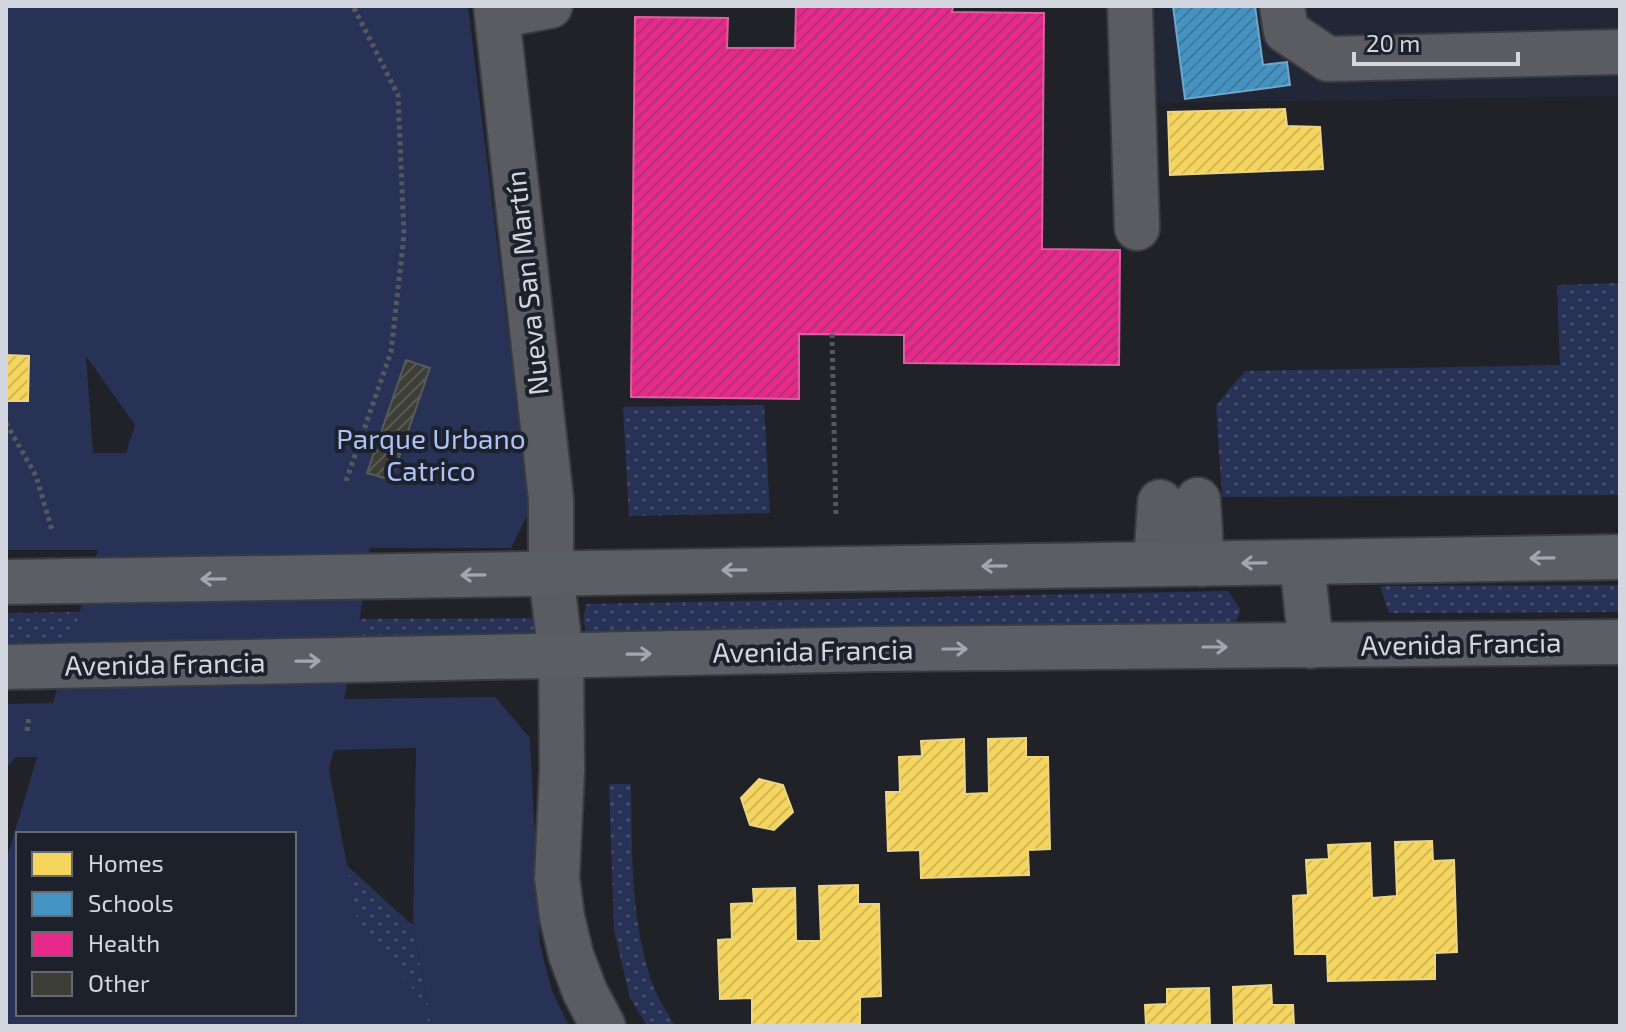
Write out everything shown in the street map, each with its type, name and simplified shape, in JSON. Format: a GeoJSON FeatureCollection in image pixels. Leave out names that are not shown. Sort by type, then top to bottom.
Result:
{"type":"FeatureCollection","features":[{"type":"Feature","properties":{"kind":"main road"},"geometry":{"type":"LineString","coordinates":[[6,582],[1620,557]]}},
{"type":"Feature","properties":{"kind":"main road"},"geometry":{"type":"LineString","coordinates":[[1302,563],[1311,646]]}},
{"type":"Feature","properties":{"kind":"main road","name":"Avenida Francia"},"geometry":{"type":"LineString","coordinates":[[6,667],[892,649],[1620,642]]}},
{"type":"Feature","properties":{"kind":"street"},"geometry":{"type":"LineString","coordinates":[[496,11],[550,6]]}},
{"type":"Feature","properties":{"kind":"street"},"geometry":{"type":"LineString","coordinates":[[1130,6],[1137,228]]}},
{"type":"Feature","properties":{"kind":"street"},"geometry":{"type":"LineString","coordinates":[[1282,6],[1286,31],[1328,59],[1620,52]]}},
{"type":"Feature","properties":{"kind":"street","name":"Nueva San Martín"},"geometry":{"type":"LineString","coordinates":[[496,11],[551,499],[551,574],[561,656],[562,770],[557,878],[571,955],[585,992],[603,1026]]}},
{"type":"Feature","properties":{"kind":"street"},"geometry":{"type":"LineString","coordinates":[[1156,564],[1179,501],[1202,564]]}},
{"type":"Feature","properties":{"kind":"path"},"geometry":{"type":"LineString","coordinates":[[346,481],[391,352],[404,235],[398,95],[353,6]]}},
{"type":"Feature","properties":{"kind":"path"},"geometry":{"type":"LineString","coordinates":[[832,334],[836,523]]}},
{"type":"Feature","properties":{"kind":"shaded area"},"geometry":{"type":"Polygon","coordinates":[[[1152,6],[1620,6],[1620,96],[1156,103],[1152,6]]]}},
{"type":"Feature","properties":{"kind":"green space","name":"Parque Urbano Catrico"},"geometry":{"type":"Polygon","coordinates":[[[6,6],[468,6],[530,510],[511,548],[370,548],[344,699],[495,697],[530,738],[540,944],[552,991],[569,1026],[432,1026],[413,926],[416,748],[334,750],[329,769],[358,924],[419,996],[430,1026],[6,1026],[6,861],[37,757],[16,757],[6,768],[6,704],[53,703],[98,550],[6,550],[6,6]],[[86,356],[93,453],[126,453],[135,425],[86,356]]]}},
{"type":"Feature","properties":{"kind":"green space"},"geometry":{"type":"Polygon","coordinates":[[[1620,283],[1620,495],[1222,497],[1216,405],[1245,371],[1560,365],[1557,285],[1620,283]]]}},
{"type":"Feature","properties":{"kind":"green space"},"geometry":{"type":"Polygon","coordinates":[[[764,405],[770,513],[629,516],[623,407],[764,405]]]}},
{"type":"Feature","properties":{"kind":"green space"},"geometry":{"type":"Polygon","coordinates":[[[1620,585],[1620,612],[1389,613],[1380,586],[1620,585]]]}},
{"type":"Feature","properties":{"kind":"green space"},"geometry":{"type":"Polygon","coordinates":[[[1228,591],[1241,610],[1234,625],[587,635],[583,620],[586,604],[1228,591]]]}},
{"type":"Feature","properties":{"kind":"green space"},"geometry":{"type":"Polygon","coordinates":[[[263,609],[321,619],[538,618],[540,635],[6,643],[6,613],[263,609]]]}},
{"type":"Feature","properties":{"kind":"green space"},"geometry":{"type":"Polygon","coordinates":[[[609,784],[631,784],[634,887],[640,938],[654,988],[675,1026],[647,1026],[630,998],[614,930],[609,784]]]}},
{"type":"Feature","properties":{"kind":"green space"},"geometry":{"type":"Polygon","coordinates":[[[292,815],[413,926],[432,1026],[6,1026],[16,1016],[296,1016],[292,815]]]}},
{"type":"Feature","properties":{"kind":"building: Homes"},"geometry":{"type":"Polygon","coordinates":[[[1285,109],[1287,126],[1320,127],[1323,169],[1170,175],[1168,112],[1285,109]]]}},
{"type":"Feature","properties":{"kind":"building: Homes"},"geometry":{"type":"Polygon","coordinates":[[[6,355],[29,356],[28,401],[6,401],[6,355]]]}},
{"type":"Feature","properties":{"kind":"building: Homes"},"geometry":{"type":"Polygon","coordinates":[[[1026,738],[1026,757],[1048,757],[1050,849],[1028,850],[1029,875],[921,878],[920,850],[888,851],[886,792],[900,792],[899,757],[922,756],[921,741],[964,739],[965,794],[989,793],[988,739],[1026,738]]]}},
{"type":"Feature","properties":{"kind":"building: Homes"},"geometry":{"type":"Polygon","coordinates":[[[759,779],[783,785],[793,812],[774,830],[750,825],[741,798],[759,779]]]}},
{"type":"Feature","properties":{"kind":"building: Homes"},"geometry":{"type":"Polygon","coordinates":[[[1432,841],[1433,861],[1454,860],[1457,952],[1435,953],[1435,979],[1328,981],[1327,954],[1295,954],[1293,896],[1308,895],[1306,860],[1329,859],[1328,845],[1370,843],[1372,898],[1397,896],[1395,842],[1432,841]]]}},
{"type":"Feature","properties":{"kind":"building: Homes"},"geometry":{"type":"Polygon","coordinates":[[[858,885],[858,904],[879,904],[881,996],[860,997],[860,1023],[752,1025],[752,998],[720,999],[718,940],[732,939],[731,904],[754,903],[753,889],[795,888],[796,941],[821,941],[819,886],[858,885]]]}},
{"type":"Feature","properties":{"kind":"building: Homes"},"geometry":{"type":"Polygon","coordinates":[[[1271,985],[1272,1005],[1293,1005],[1294,1026],[1234,1026],[1233,987],[1271,985]]]}},
{"type":"Feature","properties":{"kind":"building: Homes"},"geometry":{"type":"Polygon","coordinates":[[[1209,988],[1210,1026],[1146,1026],[1145,1005],[1167,1004],[1167,989],[1209,988]]]}},
{"type":"Feature","properties":{"kind":"building: Schools"},"geometry":{"type":"Polygon","coordinates":[[[1173,6],[1255,6],[1263,65],[1287,62],[1290,85],[1185,99],[1173,6]]]}},
{"type":"Feature","properties":{"kind":"building: Health"},"geometry":{"type":"Polygon","coordinates":[[[796,6],[953,6],[952,12],[1044,13],[1042,249],[1120,250],[1119,365],[904,363],[904,335],[799,334],[799,399],[631,397],[635,17],[728,18],[727,48],[795,48],[796,6]]]}},
{"type":"Feature","properties":{"kind":"building: Other"},"geometry":{"type":"Polygon","coordinates":[[[406,360],[430,368],[391,480],[367,473],[406,360]]]}}]}
